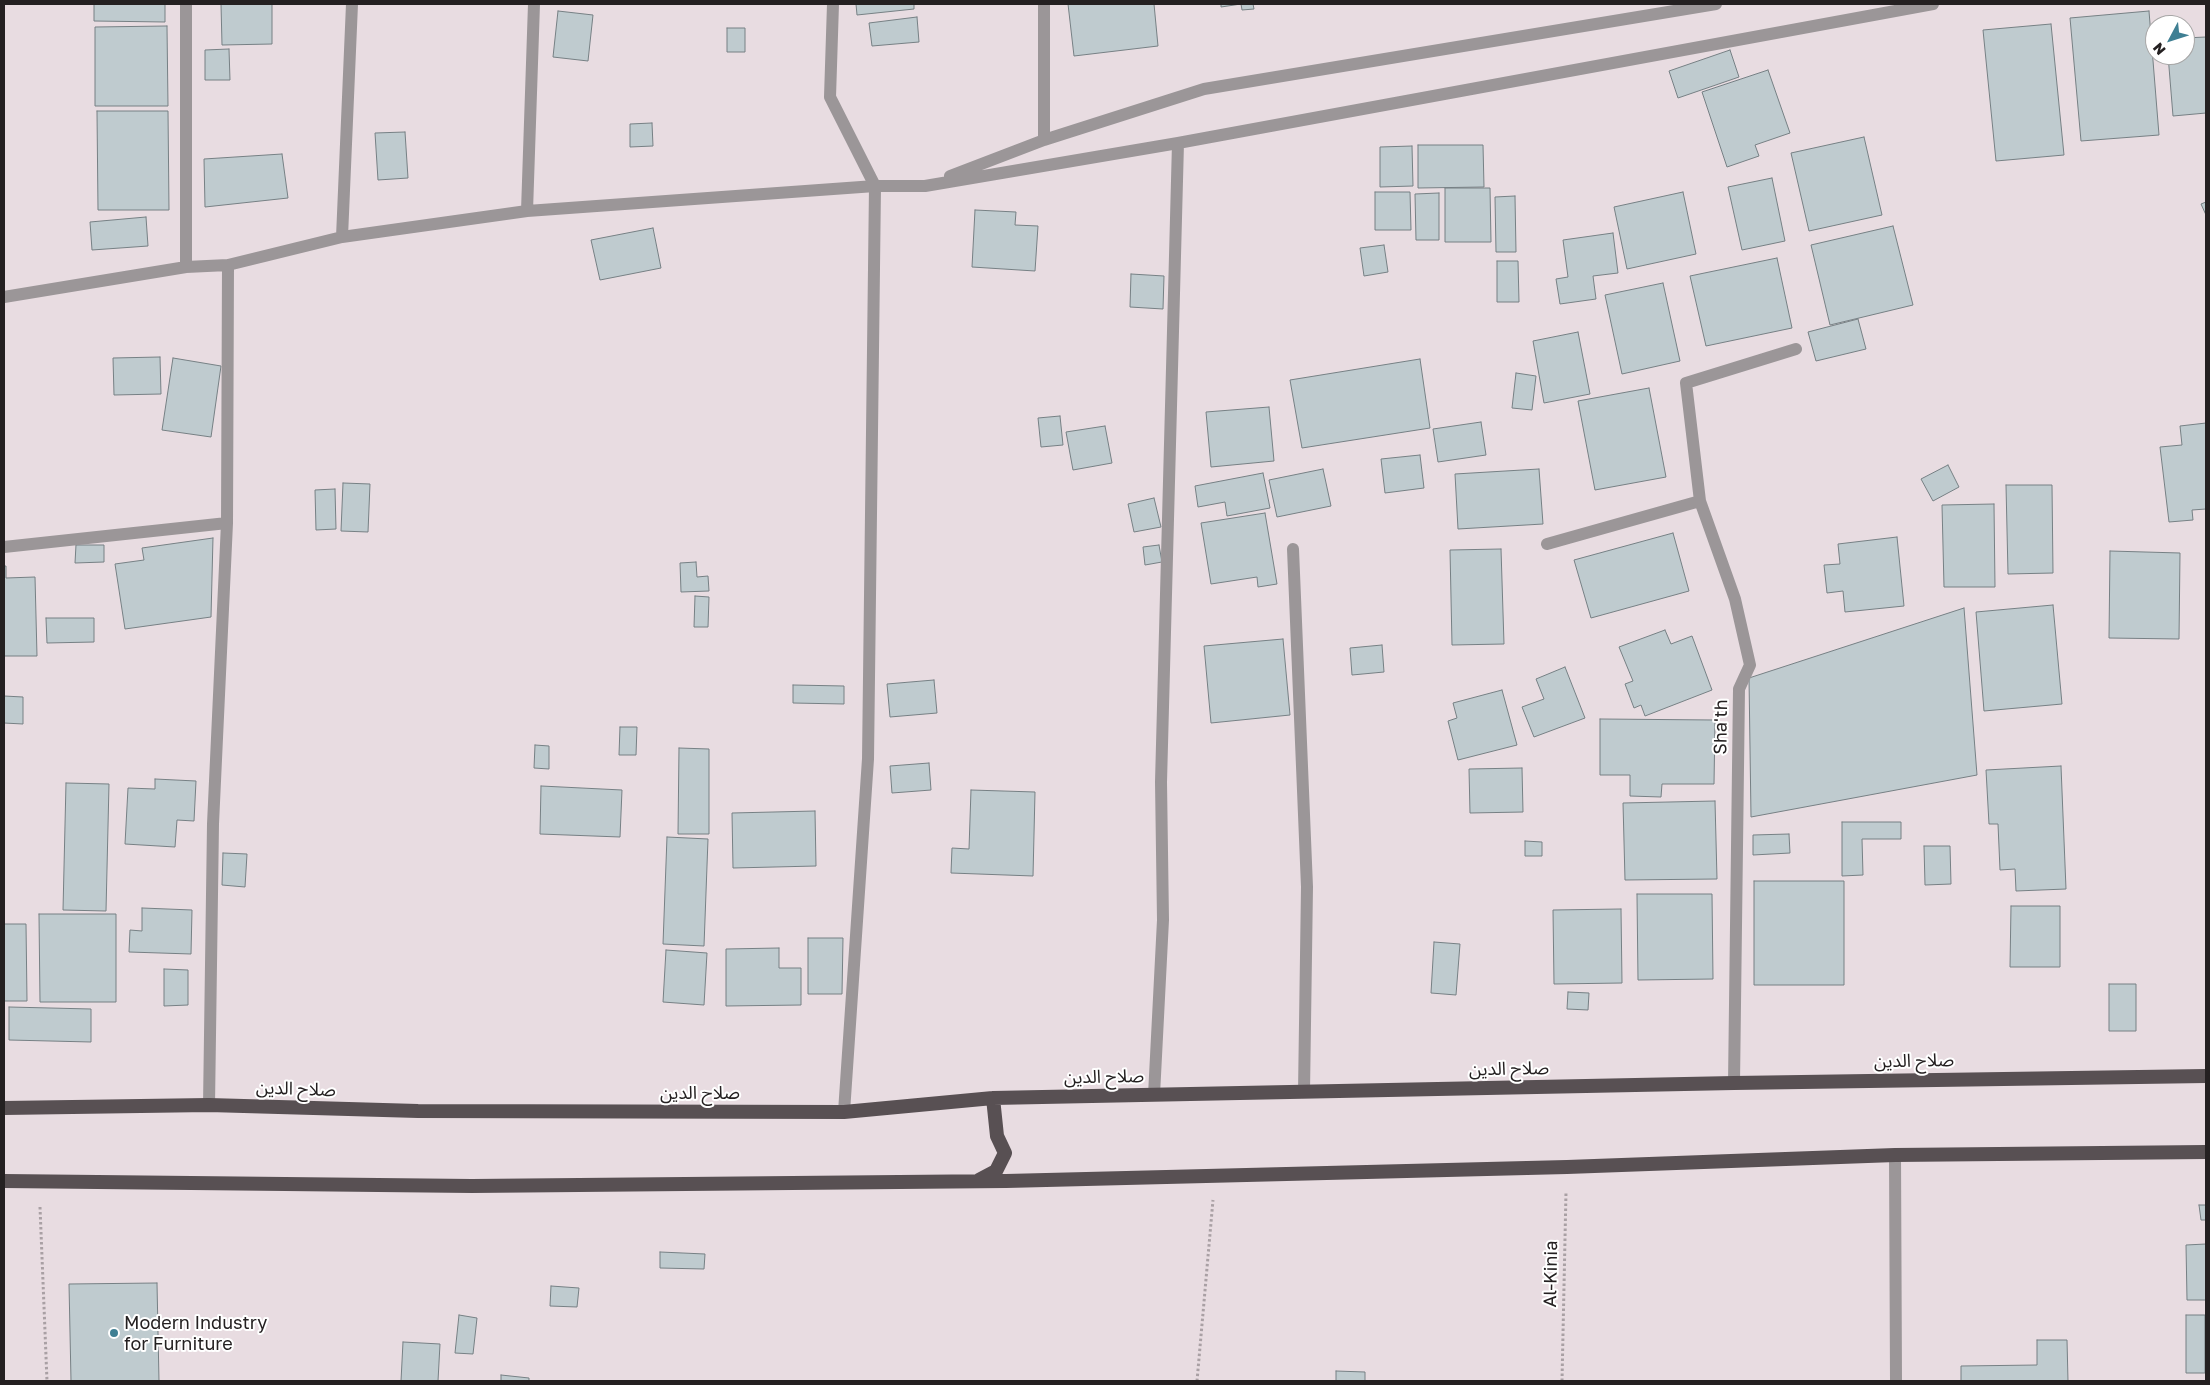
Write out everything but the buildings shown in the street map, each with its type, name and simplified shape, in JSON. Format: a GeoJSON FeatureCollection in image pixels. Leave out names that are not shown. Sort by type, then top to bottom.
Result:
{"type":"FeatureCollection","features":[{"type":"Feature","properties":{"kind":"highway","name":"صلاح الدين"},"geometry":{"type":"LineString","coordinates":[[4,1108],[209,1105],[418,1111],[844,1112],[993,1098],[1734,1083],[2206,1076]]}},
{"type":"Feature","properties":{"kind":"highway"},"geometry":{"type":"LineString","coordinates":[[979,1180],[996,1171],[1005,1153],[996,1136],[993,1098]]}},
{"type":"Feature","properties":{"kind":"highway"},"geometry":{"type":"LineString","coordinates":[[4,1182],[472,1186],[979,1180],[1567,1167],[1895,1156],[2206,1152]]}},
{"type":"Feature","properties":{"kind":"street"},"geometry":{"type":"LineString","coordinates":[[186,4],[186,267]]}},
{"type":"Feature","properties":{"kind":"street"},"geometry":{"type":"LineString","coordinates":[[342,237],[352,4]]}},
{"type":"Feature","properties":{"kind":"street"},"geometry":{"type":"LineString","coordinates":[[527,211],[534,4]]}},
{"type":"Feature","properties":{"kind":"street"},"geometry":{"type":"LineString","coordinates":[[832,4],[830,97],[875,186],[868,759],[844,1112]]}},
{"type":"Feature","properties":{"kind":"street"},"geometry":{"type":"LineString","coordinates":[[1044,4],[1044,140]]}},
{"type":"Feature","properties":{"kind":"street"},"geometry":{"type":"LineString","coordinates":[[925,186],[1044,140],[1204,89],[1716,4]]}},
{"type":"Feature","properties":{"kind":"street"},"geometry":{"type":"LineString","coordinates":[[4,298],[186,267],[228,265],[342,237],[527,211],[875,186],[925,186],[1178,143],[1933,4]]}},
{"type":"Feature","properties":{"kind":"street"},"geometry":{"type":"LineString","coordinates":[[1154,1095],[1163,920],[1161,782],[1178,143]]}},
{"type":"Feature","properties":{"kind":"street"},"geometry":{"type":"LineString","coordinates":[[209,1105],[213,824],[227,523],[228,265]]}},
{"type":"Feature","properties":{"kind":"street","name":"Sha'th"},"geometry":{"type":"LineString","coordinates":[[1734,1083],[1739,689],[1750,665],[1735,599],[1700,501],[1686,383],[1796,348]]}},
{"type":"Feature","properties":{"kind":"street"},"geometry":{"type":"LineString","coordinates":[[1547,544],[1700,501]]}},
{"type":"Feature","properties":{"kind":"street"},"geometry":{"type":"LineString","coordinates":[[4,547],[227,523]]}},
{"type":"Feature","properties":{"kind":"street"},"geometry":{"type":"LineString","coordinates":[[1293,549],[1307,887],[1304,1092]]}},
{"type":"Feature","properties":{"kind":"street"},"geometry":{"type":"LineString","coordinates":[[1895,1156],[1896,1381]]}},
{"type":"Feature","properties":{"kind":"path","name":"Al-Kinia"},"geometry":{"type":"LineString","coordinates":[[1562,1381],[1567,1167]]}},
{"type":"Feature","properties":{"kind":"path"},"geometry":{"type":"LineString","coordinates":[[1197,1381],[1215,1175]]}},
{"type":"Feature","properties":{"kind":"path"},"geometry":{"type":"LineString","coordinates":[[40,1182],[47,1381]]}},
{"type":"Feature","properties":{"kind":"place","name":"Modern Industry for Furniture"},"geometry":{"type":"Point","coordinates":[114,1333]}}]}
